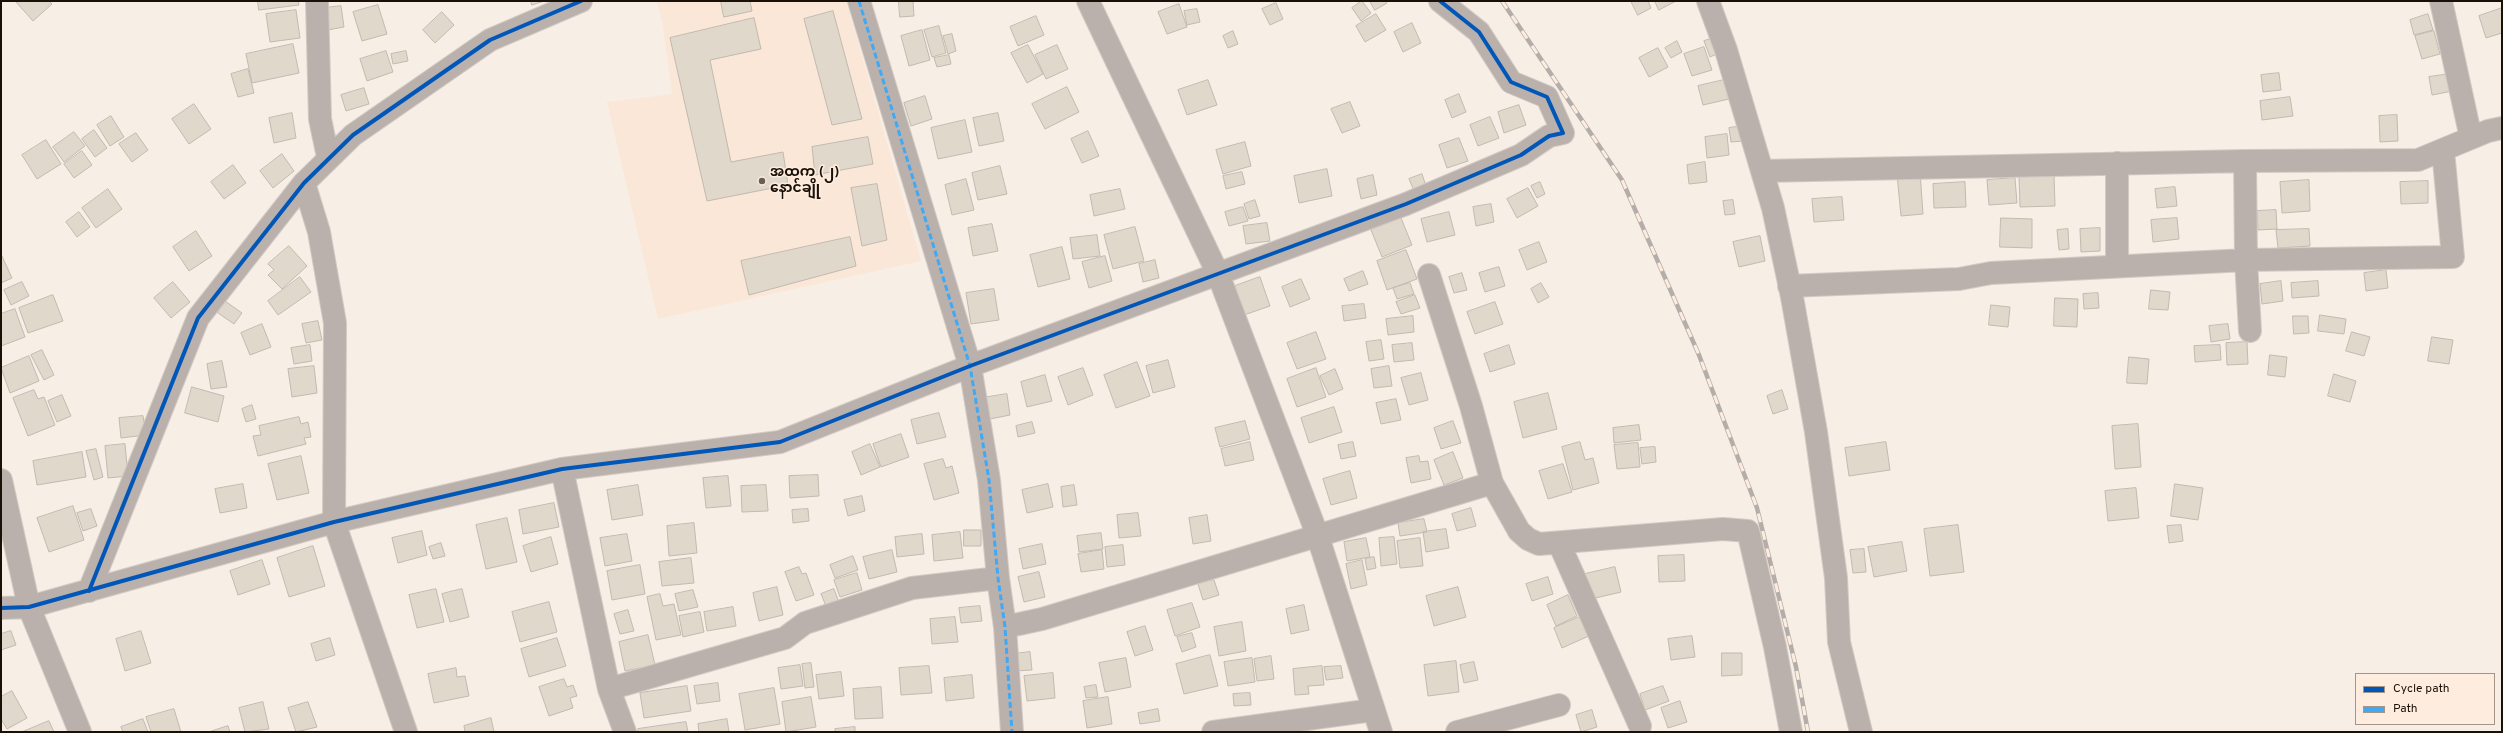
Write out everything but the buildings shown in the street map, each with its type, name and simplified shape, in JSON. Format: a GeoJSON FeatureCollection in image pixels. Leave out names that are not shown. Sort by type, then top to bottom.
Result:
{"type":"FeatureCollection","features":[{"type":"Feature","properties":{"kind":"street"},"geometry":{"type":"LineString","coordinates":[[317,1],[320,119],[328,157]]}},
{"type":"Feature","properties":{"kind":"street"},"geometry":{"type":"LineString","coordinates":[[90,591],[198,318],[304,183],[328,157],[353,135],[490,40],[581,1]]}},
{"type":"Feature","properties":{"kind":"street"},"geometry":{"type":"LineString","coordinates":[[859,1],[970,366],[989,480],[998,578],[1005,627],[1012,732]]}},
{"type":"Feature","properties":{"kind":"street"},"geometry":{"type":"LineString","coordinates":[[1088,1],[1218,274],[1317,534],[1381,732]]}},
{"type":"Feature","properties":{"kind":"street"},"geometry":{"type":"LineString","coordinates":[[1,608],[29,607],[334,522],[562,469],[780,442],[970,366],[1406,204],[1521,155],[1549,136],[1562,133],[1547,97],[1511,82],[1480,32],[1440,1]]}},
{"type":"Feature","properties":{"kind":"street"},"geometry":{"type":"LineString","coordinates":[[1708,1],[1726,50],[1773,208],[1816,432],[1836,578],[1839,642],[1861,732]]}},
{"type":"Feature","properties":{"kind":"street"},"geometry":{"type":"LineString","coordinates":[[2441,1],[2471,138]]}},
{"type":"Feature","properties":{"kind":"street"},"geometry":{"type":"LineString","coordinates":[[1763,171],[2117,163],[2418,160],[2471,138],[2502,128]]}},
{"type":"Feature","properties":{"kind":"street"},"geometry":{"type":"LineString","coordinates":[[1789,286],[1959,279],[1991,273],[2246,260],[2453,257],[2442,150]]}},
{"type":"Feature","properties":{"kind":"street"},"geometry":{"type":"LineString","coordinates":[[2245,161],[2246,260],[2250,331]]}},
{"type":"Feature","properties":{"kind":"street"},"geometry":{"type":"LineString","coordinates":[[2117,163],[2117,266]]}},
{"type":"Feature","properties":{"kind":"street"},"geometry":{"type":"LineString","coordinates":[[304,183],[319,232],[335,323],[334,522],[406,732]]}},
{"type":"Feature","properties":{"kind":"street"},"geometry":{"type":"LineString","coordinates":[[1429,275],[1471,406],[1492,483],[1519,531],[1528,540],[1539,544],[1723,529],[1748,531],[1775,647],[1791,732]]}},
{"type":"Feature","properties":{"kind":"street"},"geometry":{"type":"LineString","coordinates":[[562,469],[610,689],[625,732]]}},
{"type":"Feature","properties":{"kind":"street"},"geometry":{"type":"LineString","coordinates":[[1,480],[29,607],[80,732]]}},
{"type":"Feature","properties":{"kind":"street"},"geometry":{"type":"LineString","coordinates":[[1005,627],[1042,619],[1317,534],[1492,483]]}},
{"type":"Feature","properties":{"kind":"street"},"geometry":{"type":"LineString","coordinates":[[1559,543],[1640,726]]}},
{"type":"Feature","properties":{"kind":"street"},"geometry":{"type":"LineString","coordinates":[[610,689],[785,638],[806,623],[912,588],[998,578]]}},
{"type":"Feature","properties":{"kind":"street"},"geometry":{"type":"LineString","coordinates":[[1457,732],[1559,705]]}},
{"type":"Feature","properties":{"kind":"street"},"geometry":{"type":"LineString","coordinates":[[1213,732],[1373,710]]}},
{"type":"Feature","properties":{"kind":"shaded area","name":"အထက (၂) နောင်ချို"},"geometry":{"type":"Polygon","coordinates":[[[657,1],[846,1],[921,261],[658,319],[607,102],[672,94],[663,26],[657,1]]]}},
{"type":"Feature","properties":{"kind":"railway"},"geometry":{"type":"LineString","coordinates":[[1502,1],[1622,180],[1699,355],[1757,508],[1796,667],[1808,732]]}},
{"type":"Feature","properties":{"kind":"marked path"},"geometry":{"type":"LineString","coordinates":[[859,1],[970,366],[989,480],[998,578],[1005,627],[1012,732]]}},
{"type":"Feature","properties":{"kind":"cycle path"},"geometry":{"type":"LineString","coordinates":[[89,591],[198,318],[304,183],[353,135],[490,40],[581,1]]}},
{"type":"Feature","properties":{"kind":"cycle path"},"geometry":{"type":"LineString","coordinates":[[1,608],[29,607],[334,522],[562,469],[780,442],[970,366],[1406,204],[1521,155],[1549,136],[1563,133],[1547,97],[1511,82],[1479,32],[1440,1]]}},
{"type":"Feature","properties":{"kind":"place","name":"အထက (၂) နောင်ချို"},"geometry":{"type":"Point","coordinates":[762,181]}}]}
